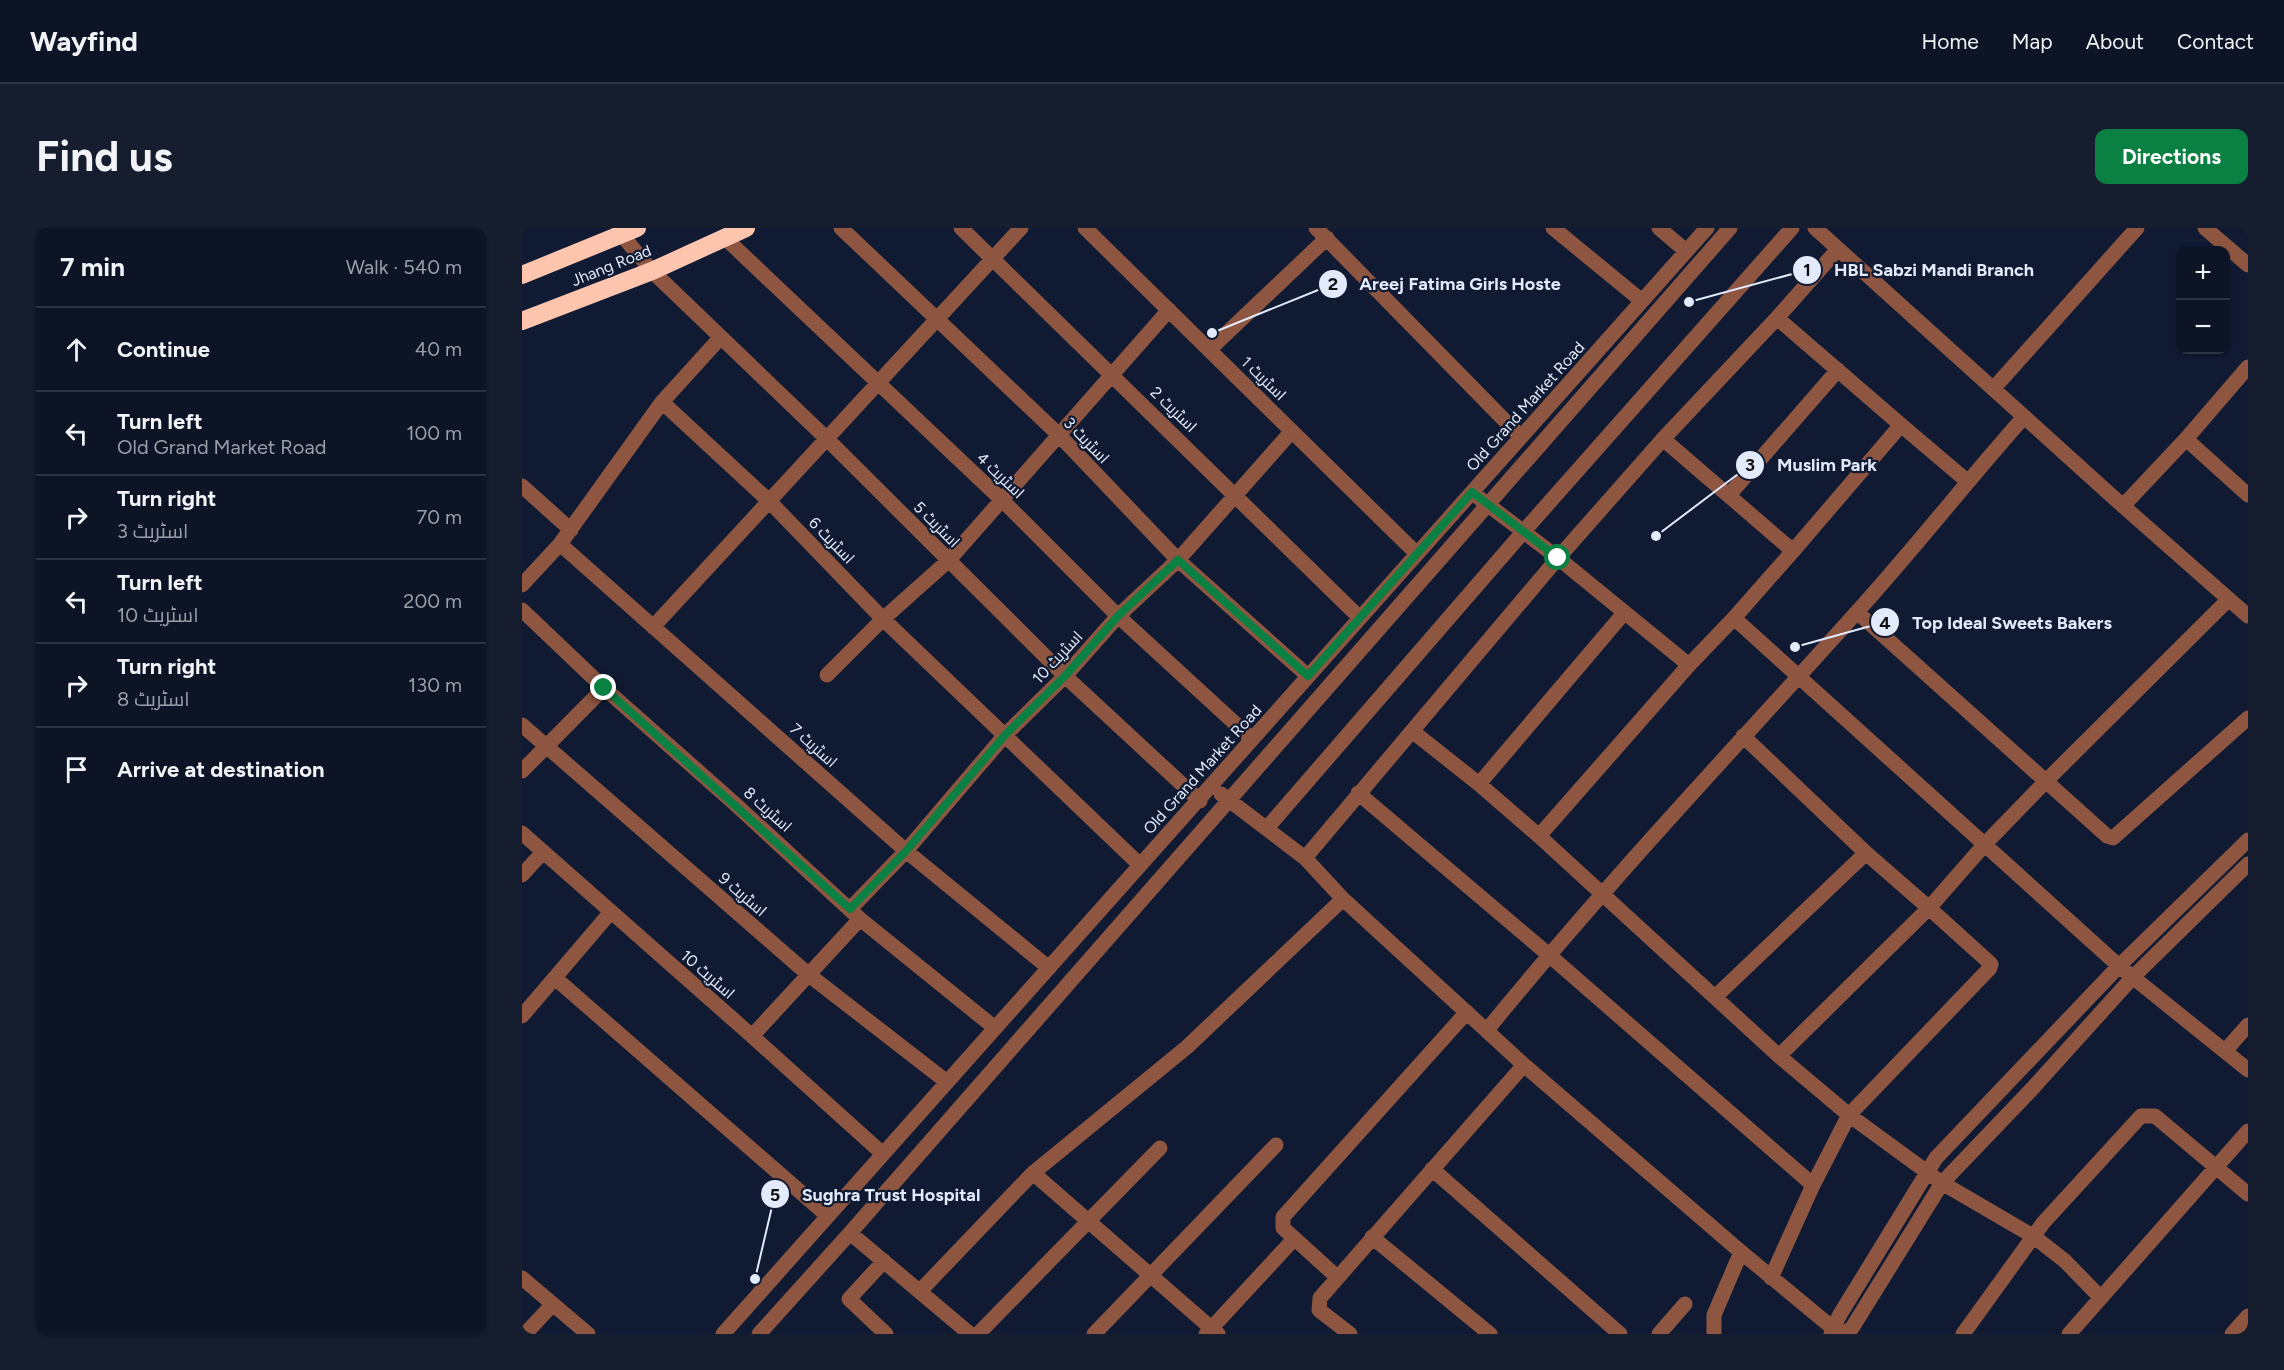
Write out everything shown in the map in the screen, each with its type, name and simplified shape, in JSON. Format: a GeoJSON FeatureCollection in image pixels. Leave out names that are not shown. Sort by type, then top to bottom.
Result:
{"type":"FeatureCollection","features":[{"type":"Feature","properties":{"kind":"highway","name":"Jhang Road"},"geometry":{"type":"LineString","coordinates":[[522,321],[652,271],[747,228]]}},
{"type":"Feature","properties":{"kind":"highway","name":"Jhang Road"},"geometry":{"type":"LineString","coordinates":[[522,275],[626,230]]}},
{"type":"Feature","properties":{"kind":"street","name":"اسٹریٹ 3"},"geometry":{"type":"LineString","coordinates":[[841,228],[1059,435],[1178,560],[1308,676]]}},
{"type":"Feature","properties":{"kind":"street","name":"اسٹریٹ 2"},"geometry":{"type":"LineString","coordinates":[[961,228],[1360,618]]}},
{"type":"Feature","properties":{"kind":"street"},"geometry":{"type":"LineString","coordinates":[[653,627],[1021,228]]}},
{"type":"Feature","properties":{"kind":"street","name":"اسٹریٹ 1"},"geometry":{"type":"LineString","coordinates":[[1085,228],[1417,554]]}},
{"type":"Feature","properties":{"kind":"street"},"geometry":{"type":"LineString","coordinates":[[1553,228],[1642,300]]}},
{"type":"Feature","properties":{"kind":"street"},"geometry":{"type":"LineString","coordinates":[[1659,228],[1686,251]]}},
{"type":"Feature","properties":{"kind":"street","name":"Old Grand Market Road"},"geometry":{"type":"LineString","coordinates":[[723,1334],[1140,865],[1200,801],[1252,739],[1707,228]]}},
{"type":"Feature","properties":{"kind":"street"},"geometry":{"type":"LineString","coordinates":[[759,1334],[1730,228]]}},
{"type":"Feature","properties":{"kind":"street"},"geometry":{"type":"LineString","coordinates":[[1267,828],[1524,531],[1792,228]]}},
{"type":"Feature","properties":{"kind":"street"},"geometry":{"type":"LineString","coordinates":[[1815,228],[2248,616]]}},
{"type":"Feature","properties":{"kind":"street"},"geometry":{"type":"LineString","coordinates":[[1993,389],[2137,228]]}},
{"type":"Feature","properties":{"kind":"street"},"geometry":{"type":"LineString","coordinates":[[2205,228],[2248,265]]}},
{"type":"Feature","properties":{"kind":"street","name":"اسٹریٹ 5"},"geometry":{"type":"LineString","coordinates":[[626,230],[652,271],[826,439],[1065,676],[1200,801]]}},
{"type":"Feature","properties":{"kind":"street"},"geometry":{"type":"LineString","coordinates":[[1209,350],[1322,233],[1521,437]]}},
{"type":"Feature","properties":{"kind":"street","name":"اسٹریٹ 4"},"geometry":{"type":"LineString","coordinates":[[724,237],[1002,500],[1118,616],[1252,739]]}},
{"type":"Feature","properties":{"kind":"street"},"geometry":{"type":"LineString","coordinates":[[1305,858],[1558,558],[1663,439],[1839,249]]}},
{"type":"Feature","properties":{"kind":"street"},"geometry":{"type":"LineString","coordinates":[[827,675],[883,619],[948,561],[1168,310]]}},
{"type":"Feature","properties":{"kind":"street"},"geometry":{"type":"LineString","coordinates":[[1777,318],[1967,481]]}},
{"type":"Feature","properties":{"kind":"street"},"geometry":{"type":"LineString","coordinates":[[522,585],[571,530],[662,402],[720,337]]}},
{"type":"Feature","properties":{"kind":"street"},"geometry":{"type":"LineString","coordinates":[[1729,495],[1839,370]]}},
{"type":"Feature","properties":{"kind":"street"},"geometry":{"type":"LineString","coordinates":[[2123,506],[2246,375]]}},
{"type":"Feature","properties":{"kind":"street","name":"اسٹریٹ 6"},"geometry":{"type":"LineString","coordinates":[[662,402],[769,501],[883,619],[1140,865]]}},
{"type":"Feature","properties":{"kind":"street"},"geometry":{"type":"LineString","coordinates":[[1487,1030],[1549,955],[1743,736],[1857,612],[2024,417]]}},
{"type":"Feature","properties":{"kind":"street"},"geometry":{"type":"LineString","coordinates":[[1539,836],[1689,665],[1734,618],[1901,425]]}},
{"type":"Feature","properties":{"kind":"street","name":"اسٹریٹ 10"},"geometry":{"type":"LineString","coordinates":[[522,833],[752,1036],[809,975],[906,851],[1005,735],[1065,676],[1118,616],[1178,560],[1292,431]]}},
{"type":"Feature","properties":{"kind":"street"},"geometry":{"type":"LineString","coordinates":[[1663,439],[1793,551]]}},
{"type":"Feature","properties":{"kind":"street"},"geometry":{"type":"LineString","coordinates":[[2186,440],[2248,495]]}},
{"type":"Feature","properties":{"kind":"street"},"geometry":{"type":"LineString","coordinates":[[522,486],[571,530]]}},
{"type":"Feature","properties":{"kind":"street"},"geometry":{"type":"LineString","coordinates":[[1472,492],[1558,558],[1689,665]]}},
{"type":"Feature","properties":{"kind":"street","name":"اسٹریٹ 7"},"geometry":{"type":"LineString","coordinates":[[560,544],[906,851],[1049,968]]}},
{"type":"Feature","properties":{"kind":"street"},"geometry":{"type":"LineString","coordinates":[[1779,1056],[1929,908],[1985,844],[2047,780],[2229,599]]}},
{"type":"Feature","properties":{"kind":"street","name":"اسٹریٹ 8"},"geometry":{"type":"LineString","coordinates":[[522,610],[604,688],[855,914],[995,1028]]}},
{"type":"Feature","properties":{"kind":"street"},"geometry":{"type":"LineString","coordinates":[[1857,612],[2107,836],[2113,838],[2248,718]]}},
{"type":"Feature","properties":{"kind":"street"},"geometry":{"type":"LineString","coordinates":[[1479,784],[1624,613]]}},
{"type":"Feature","properties":{"kind":"street"},"geometry":{"type":"LineString","coordinates":[[1734,618],[2119,966],[2248,1070]]}},
{"type":"Feature","properties":{"kind":"street"},"geometry":{"type":"LineString","coordinates":[[522,771],[604,688]]}},
{"type":"Feature","properties":{"kind":"street","name":"اسٹریٹ 9"},"geometry":{"type":"LineString","coordinates":[[522,725],[809,975],[947,1083]]}},
{"type":"Feature","properties":{"kind":"street"},"geometry":{"type":"LineString","coordinates":[[1412,731],[1479,784],[1539,836],[1779,1056],[1849,1115],[1942,1183],[2033,1236],[2065,1261],[2100,1297]]}},
{"type":"Feature","properties":{"kind":"street"},"geometry":{"type":"LineString","coordinates":[[1743,736],[1866,853],[1989,961],[1990,968],[1849,1115],[1813,1185],[1771,1278]]}},
{"type":"Feature","properties":{"kind":"street"},"geometry":{"type":"LineString","coordinates":[[1211,786],[1305,858],[1343,899],[1524,1065],[1837,1332]]}},
{"type":"Feature","properties":{"kind":"street"},"geometry":{"type":"LineString","coordinates":[[1358,793],[1549,955],[1813,1185]]}},
{"type":"Feature","properties":{"kind":"street"},"geometry":{"type":"LineString","coordinates":[[1837,1332],[1936,1158],[2119,966],[2248,840]]}},
{"type":"Feature","properties":{"kind":"street"},"geometry":{"type":"LineString","coordinates":[[522,875],[543,852]]}},
{"type":"Feature","properties":{"kind":"street"},"geometry":{"type":"LineString","coordinates":[[1715,997],[1866,853]]}},
{"type":"Feature","properties":{"kind":"street"},"geometry":{"type":"LineString","coordinates":[[1837,1332],[1852,1328],[1942,1183],[2031,1090],[2133,977],[2247,867],[2232,855]]}},
{"type":"Feature","properties":{"kind":"street"},"geometry":{"type":"LineString","coordinates":[[920,1291],[1033,1173],[1187,1047],[1343,899]]}},
{"type":"Feature","properties":{"kind":"street"},"geometry":{"type":"LineString","coordinates":[[522,1016],[610,913]]}},
{"type":"Feature","properties":{"kind":"street"},"geometry":{"type":"LineString","coordinates":[[555,978],[828,1216]]}},
{"type":"Feature","properties":{"kind":"street"},"geometry":{"type":"LineString","coordinates":[[1337,1277],[1282,1228],[1283,1217],[1467,1012]]}},
{"type":"Feature","properties":{"kind":"street"},"geometry":{"type":"LineString","coordinates":[[2226,1050],[2248,1025]]}},
{"type":"Feature","properties":{"kind":"street"},"geometry":{"type":"LineString","coordinates":[[752,1036],[883,1154]]}},
{"type":"Feature","properties":{"kind":"street"},"geometry":{"type":"LineString","coordinates":[[1350,1334],[1319,1310],[1320,1298],[1524,1065]]}},
{"type":"Feature","properties":{"kind":"street"},"geometry":{"type":"LineString","coordinates":[[1963,1334],[2033,1236],[2141,1116],[2156,1116],[2217,1165],[2248,1194]]}},
{"type":"Feature","properties":{"kind":"street"},"geometry":{"type":"LineString","coordinates":[[2069,1334],[2248,1131]]}},
{"type":"Feature","properties":{"kind":"street"},"geometry":{"type":"LineString","coordinates":[[1094,1334],[1276,1145]]}},
{"type":"Feature","properties":{"kind":"street"},"geometry":{"type":"LineString","coordinates":[[978,1334],[1160,1148]]}},
{"type":"Feature","properties":{"kind":"street"},"geometry":{"type":"LineString","coordinates":[[1432,1169],[1620,1334]]}},
{"type":"Feature","properties":{"kind":"street"},"geometry":{"type":"LineString","coordinates":[[1033,1173],[1152,1276],[1212,1332],[1293,1239]]}},
{"type":"Feature","properties":{"kind":"street"},"geometry":{"type":"LineString","coordinates":[[850,1233],[970,1334]]}},
{"type":"Feature","properties":{"kind":"street"},"geometry":{"type":"LineString","coordinates":[[1372,1237],[1490,1334]]}},
{"type":"Feature","properties":{"kind":"street"},"geometry":{"type":"LineString","coordinates":[[1714,1334],[1714,1315],[1741,1252]]}},
{"type":"Feature","properties":{"kind":"street"},"geometry":{"type":"LineString","coordinates":[[885,1261],[849,1299],[886,1334]]}},
{"type":"Feature","properties":{"kind":"street"},"geometry":{"type":"LineString","coordinates":[[522,1278],[588,1334]]}},
{"type":"Feature","properties":{"kind":"street"},"geometry":{"type":"LineString","coordinates":[[525,1334],[553,1304]]}},
{"type":"Feature","properties":{"kind":"street"},"geometry":{"type":"LineString","coordinates":[[1659,1334],[1684,1304]]}},
{"type":"Feature","properties":{"kind":"street"},"geometry":{"type":"LineString","coordinates":[[2232,1334],[2248,1316]]}},
{"type":"Feature","properties":{"kind":"place","name":"HBL Sabzi Mandi Branch"},"geometry":{"type":"Point","coordinates":[1689,302]}},
{"type":"Feature","properties":{"kind":"place","name":"Areej Fatima Girls Hoste"},"geometry":{"type":"Point","coordinates":[1212,333]}},
{"type":"Feature","properties":{"kind":"place","name":"Muslim Park"},"geometry":{"type":"Point","coordinates":[1656,536]}},
{"type":"Feature","properties":{"kind":"place","name":"Top Ideal Sweets Bakers"},"geometry":{"type":"Point","coordinates":[1795,647]}},
{"type":"Feature","properties":{"kind":"place","name":"Sughra Trust Hospital"},"geometry":{"type":"Point","coordinates":[755,1279]}},
{"type":"Feature","properties":{"kind":"route"},"geometry":{"type":"LineString","coordinates":[[604,688],[850,909],[906,851],[1005,735],[1065,676],[1118,616],[1178,560],[1308,676],[1472,492],[1558,558]]}}]}
